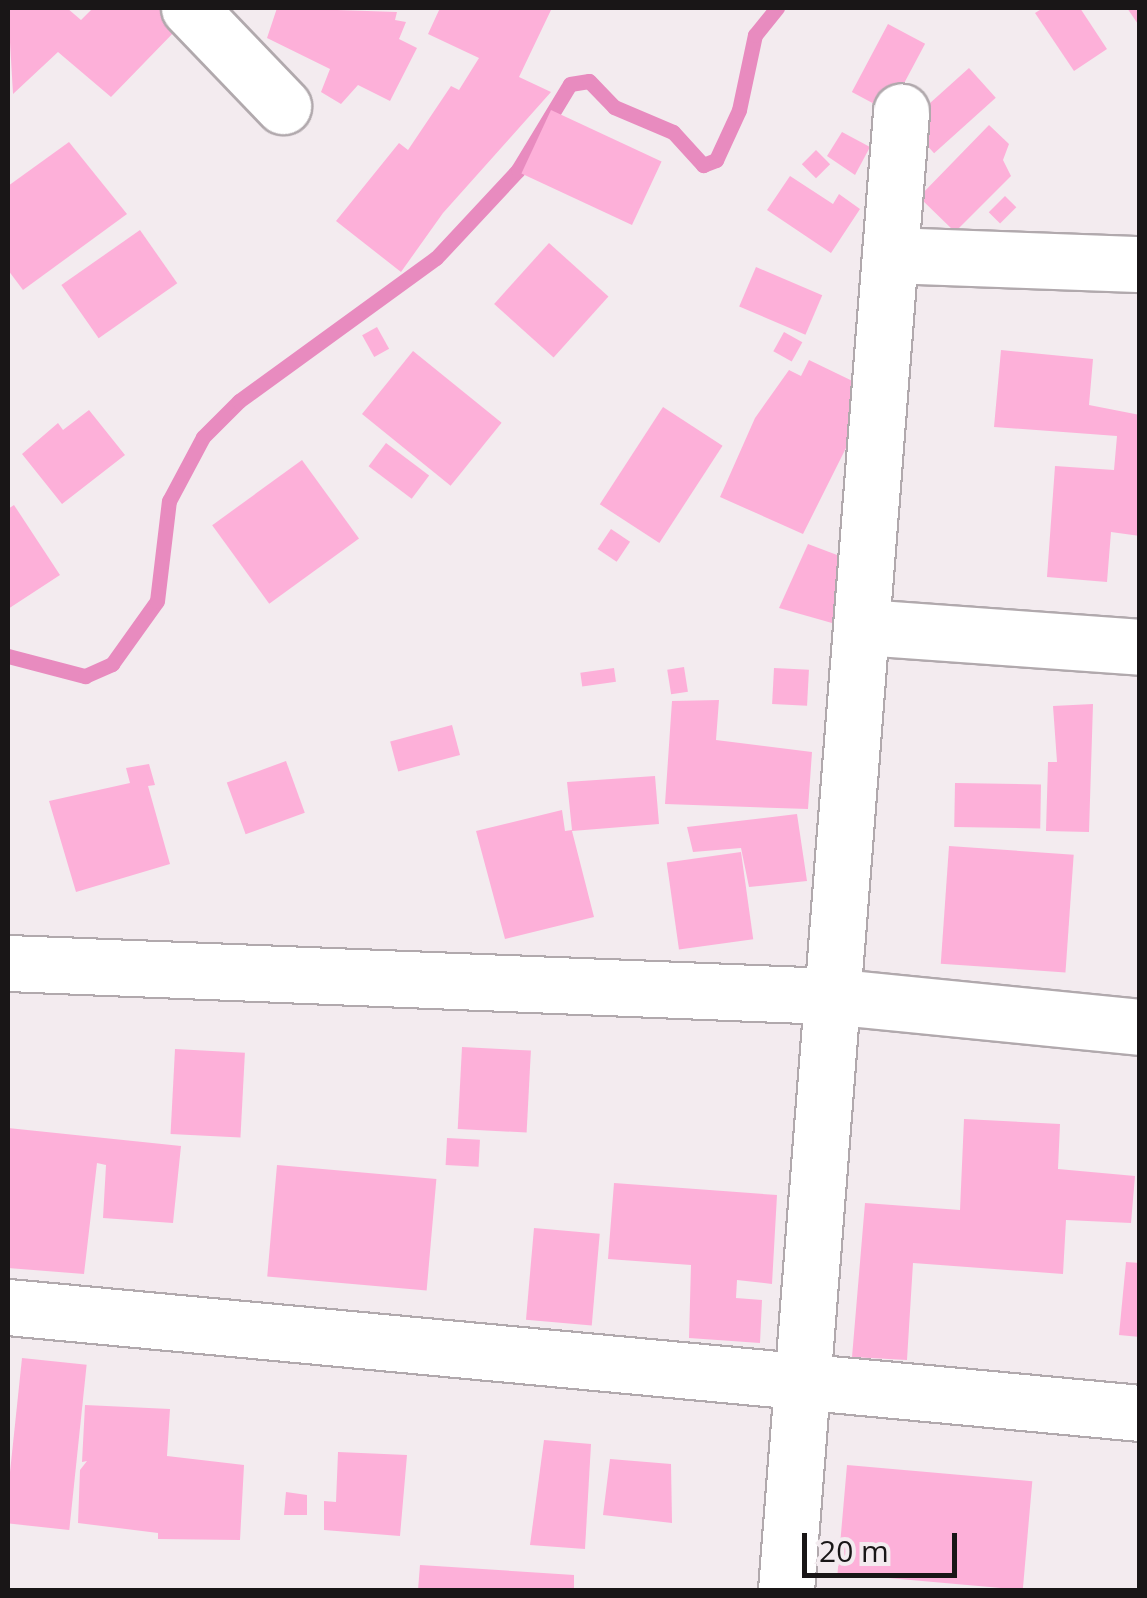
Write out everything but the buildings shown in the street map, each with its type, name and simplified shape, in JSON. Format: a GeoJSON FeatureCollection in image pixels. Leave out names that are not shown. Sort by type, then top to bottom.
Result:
{"type":"FeatureCollection","features":[{"type":"Feature","properties":{"kind":"street"},"geometry":{"type":"LineString","coordinates":[[189,8],[282,106]]}},
{"type":"Feature","properties":{"kind":"street"},"geometry":{"type":"LineString","coordinates":[[786,1590],[901,111]]}},
{"type":"Feature","properties":{"kind":"street"},"geometry":{"type":"LineString","coordinates":[[890,255],[1140,264]]}},
{"type":"Feature","properties":{"kind":"street"},"geometry":{"type":"LineString","coordinates":[[863,627],[1140,647]]}},
{"type":"Feature","properties":{"kind":"street"},"geometry":{"type":"LineString","coordinates":[[8,962],[830,996],[1140,1027]]}},
{"type":"Feature","properties":{"kind":"street"},"geometry":{"type":"LineString","coordinates":[[8,1307],[803,1386],[1140,1413]]}},
{"type":"Feature","properties":{"kind":"waterway"},"geometry":{"type":"LineString","coordinates":[[8,656],[85,676],[112,664],[157,601],[169,501],[203,437],[239,401],[436,258],[518,170],[570,84],[589,81],[614,107],[673,132],[703,165],[716,160],[739,110],[755,35],[777,8]]}}]}
